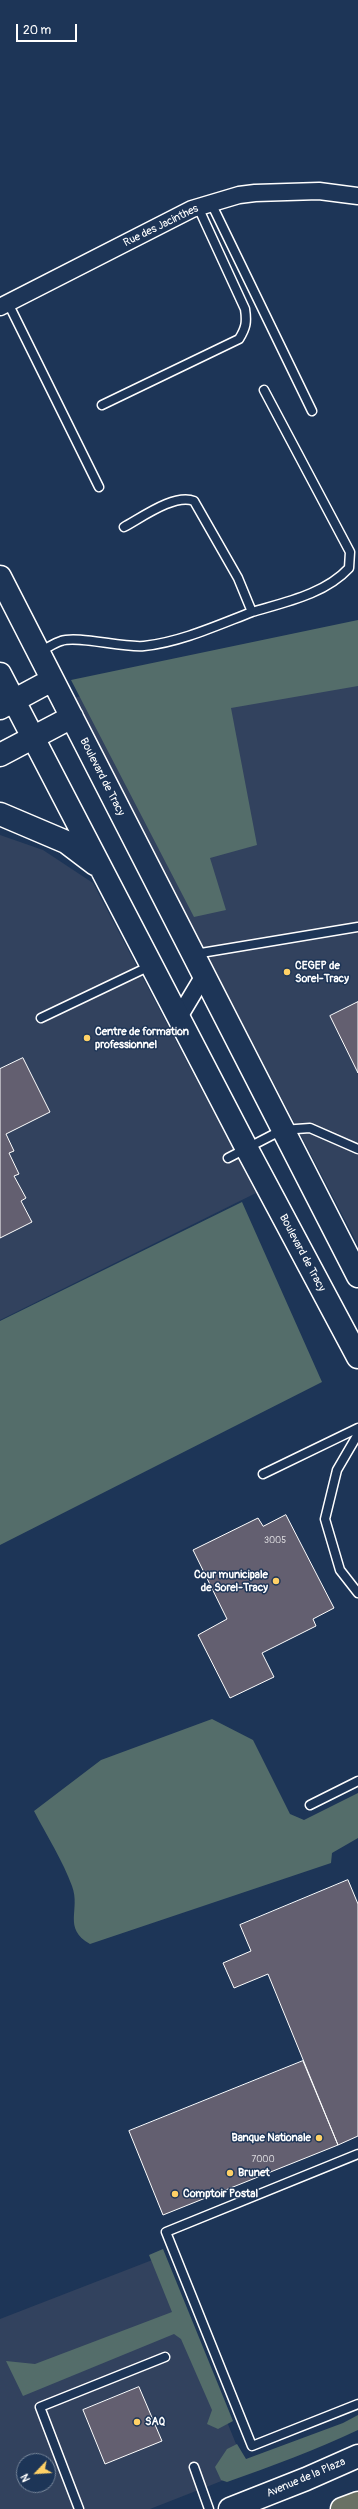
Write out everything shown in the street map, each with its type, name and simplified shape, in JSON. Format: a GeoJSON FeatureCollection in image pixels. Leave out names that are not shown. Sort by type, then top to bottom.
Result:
{"type":"FeatureCollection","features":[{"type":"Feature","properties":{"kind":"highway"},"geometry":{"type":"LineString","coordinates":[[342,2509],[358,2503]]}},
{"type":"Feature","properties":{"kind":"street","name":"Rue des Jacinthes"},"geometry":{"type":"LineString","coordinates":[[4,305],[204,205],[239,195],[285,191],[319,191],[358,196]]}},
{"type":"Feature","properties":{"kind":"street","name":"Boulevard de Tracy"},"geometry":{"type":"LineString","coordinates":[[0,577],[203,977],[358,1276]]}},
{"type":"Feature","properties":{"kind":"street","name":"Boulevard de Tracy"},"geometry":{"type":"LineString","coordinates":[[0,674],[7,704],[33,738],[179,1016],[237,1154],[358,1357]]}},
{"type":"Feature","properties":{"kind":"street"},"geometry":{"type":"LineString","coordinates":[[7,704],[52,680]]}},
{"type":"Feature","properties":{"kind":"street"},"geometry":{"type":"LineString","coordinates":[[0,754],[72,717]]}},
{"type":"Feature","properties":{"kind":"street"},"geometry":{"type":"LineString","coordinates":[[0,814],[66,842],[102,870]]}},
{"type":"Feature","properties":{"kind":"street"},"geometry":{"type":"LineString","coordinates":[[179,1016],[203,977]]}},
{"type":"Feature","properties":{"kind":"street","name":"Avenue de la Plaza"},"geometry":{"type":"LineString","coordinates":[[230,2509],[306,2479],[358,2456]]}},
{"type":"Feature","properties":{"kind":"lane"},"geometry":{"type":"LineString","coordinates":[[102,405],[239,339],[245,330],[247,320],[245,309],[204,205]]}},
{"type":"Feature","properties":{"kind":"lane"},"geometry":{"type":"LineString","coordinates":[[204,205],[312,411]]}},
{"type":"Feature","properties":{"kind":"lane"},"geometry":{"type":"LineString","coordinates":[[4,305],[99,487]]}},
{"type":"Feature","properties":{"kind":"lane"},"geometry":{"type":"LineString","coordinates":[[39,653],[61,640],[72,639],[101,644],[143,646],[197,633],[252,612],[323,588],[339,579],[349,568],[350,552],[264,390]]}},
{"type":"Feature","properties":{"kind":"lane"},"geometry":{"type":"LineString","coordinates":[[124,527],[176,500],[187,499],[194,501],[238,578],[252,612]]}},
{"type":"Feature","properties":{"kind":"lane"},"geometry":{"type":"LineString","coordinates":[[192,954],[358,927]]}},
{"type":"Feature","properties":{"kind":"lane"},"geometry":{"type":"LineString","coordinates":[[41,1018],[152,964]]}},
{"type":"Feature","properties":{"kind":"lane"},"geometry":{"type":"LineString","coordinates":[[237,1154],[282,1130],[310,1128],[358,1149]]}},
{"type":"Feature","properties":{"kind":"lane"},"geometry":{"type":"LineString","coordinates":[[263,1474],[358,1428]]}},
{"type":"Feature","properties":{"kind":"lane"},"geometry":{"type":"LineString","coordinates":[[358,1434],[337,1470],[326,1519],[340,1570],[358,1593]]}},
{"type":"Feature","properties":{"kind":"lane"},"geometry":{"type":"LineString","coordinates":[[310,1805],[358,1781]]}},
{"type":"Feature","properties":{"kind":"lane"},"geometry":{"type":"LineString","coordinates":[[358,2154],[166,2232],[252,2446],[358,2404]]}},
{"type":"Feature","properties":{"kind":"lane"},"geometry":{"type":"LineString","coordinates":[[79,2509],[40,2407],[165,2357]]}},
{"type":"Feature","properties":{"kind":"lane"},"geometry":{"type":"LineString","coordinates":[[194,2467],[209,2509]]}},
{"type":"Feature","properties":{"kind":"shaded area","name":"CEGEP de Sorel-Tracy"},"geometry":{"type":"Polygon","coordinates":[[[358,635],[358,1245],[73,698],[358,635]]]}},
{"type":"Feature","properties":{"kind":"shaded area","name":"Centre de formation professionnel"},"geometry":{"type":"Polygon","coordinates":[[[0,835],[43,850],[93,883],[256,1193],[0,1320],[0,835]]]}},
{"type":"Feature","properties":{"kind":"shaded area"},"geometry":{"type":"Polygon","coordinates":[[[160,2257],[247,2471],[150,2509],[0,2509],[0,2319],[160,2257]]]}},
{"type":"Feature","properties":{"kind":"green space"},"geometry":{"type":"Polygon","coordinates":[[[358,620],[358,686],[231,708],[257,845],[210,858],[226,910],[194,917],[71,680],[358,620]]]}},
{"type":"Feature","properties":{"kind":"green space"},"geometry":{"type":"Polygon","coordinates":[[[242,1202],[322,1382],[0,1545],[0,1321],[242,1202]]]}},
{"type":"Feature","properties":{"kind":"green space"},"geometry":{"type":"Polygon","coordinates":[[[212,1719],[253,1740],[290,1814],[304,1820],[358,1793],[358,1838],[332,1853],[331,1863],[90,1944],[82,1938],[74,1925],[75,1903],[72,1886],[34,1811],[101,1760],[212,1719]]]}},
{"type":"Feature","properties":{"kind":"green space"},"geometry":{"type":"Polygon","coordinates":[[[163,2249],[233,2421],[218,2429],[207,2424],[212,2410],[181,2339],[174,2334],[23,2396],[6,2361],[35,2364],[172,2312],[149,2255],[163,2249]]]}},
{"type":"Feature","properties":{"kind":"green space"},"geometry":{"type":"Polygon","coordinates":[[[358,2415],[358,2430],[261,2470],[227,2482],[221,2480],[215,2467],[227,2449],[237,2444],[246,2459],[343,2423],[358,2415]]]}},
{"type":"Feature","properties":{"kind":"building"},"geometry":{"type":"Polygon","coordinates":[[[358,1002],[358,1073],[330,1016],[358,1002]]]}},
{"type":"Feature","properties":{"kind":"building"},"geometry":{"type":"Polygon","coordinates":[[[23,1058],[50,1112],[6,1134],[14,1151],[9,1153],[19,1174],[14,1176],[26,1198],[21,1201],[32,1222],[0,1238],[0,1069],[23,1058]]]}},
{"type":"Feature","properties":{"kind":"building"},"geometry":{"type":"Polygon","coordinates":[[[286,1515],[334,1608],[313,1619],[316,1626],[262,1653],[274,1677],[230,1698],[198,1635],[227,1619],[193,1550],[258,1518],[263,1526],[286,1515]]]}},
{"type":"Feature","properties":{"kind":"building"},"geometry":{"type":"Polygon","coordinates":[[[348,1880],[358,1904],[358,2136],[338,2145],[268,1974],[234,1988],[223,1963],[251,1951],[240,1925],[348,1880]]]}},
{"type":"Feature","properties":{"kind":"building"},"geometry":{"type":"Polygon","coordinates":[[[303,2061],[338,2145],[163,2215],[129,2131],[303,2061]]]}},
{"type":"Feature","properties":{"kind":"building"},"geometry":{"type":"Polygon","coordinates":[[[139,2387],[162,2441],[105,2464],[83,2410],[139,2387]]]}},
{"type":"Feature","properties":{"kind":"place","name":"CEGEP de Sorel-Tracy"},"geometry":{"type":"Point","coordinates":[287,972]}},
{"type":"Feature","properties":{"kind":"place","name":"Centre de formation professionnel"},"geometry":{"type":"Point","coordinates":[87,1038]}},
{"type":"Feature","properties":{"kind":"place","name":"Cour municipale de Sorel-Tracy"},"geometry":{"type":"Point","coordinates":[276,1581]}},
{"type":"Feature","properties":{"kind":"place","name":"Banque Nationale"},"geometry":{"type":"Point","coordinates":[319,2138]}},
{"type":"Feature","properties":{"kind":"place","name":"Brunet"},"geometry":{"type":"Point","coordinates":[230,2173]}},
{"type":"Feature","properties":{"kind":"place","name":"Comptoir Postal"},"geometry":{"type":"Point","coordinates":[175,2194]}},
{"type":"Feature","properties":{"kind":"place","name":"SAQ"},"geometry":{"type":"Point","coordinates":[137,2422]}}]}
